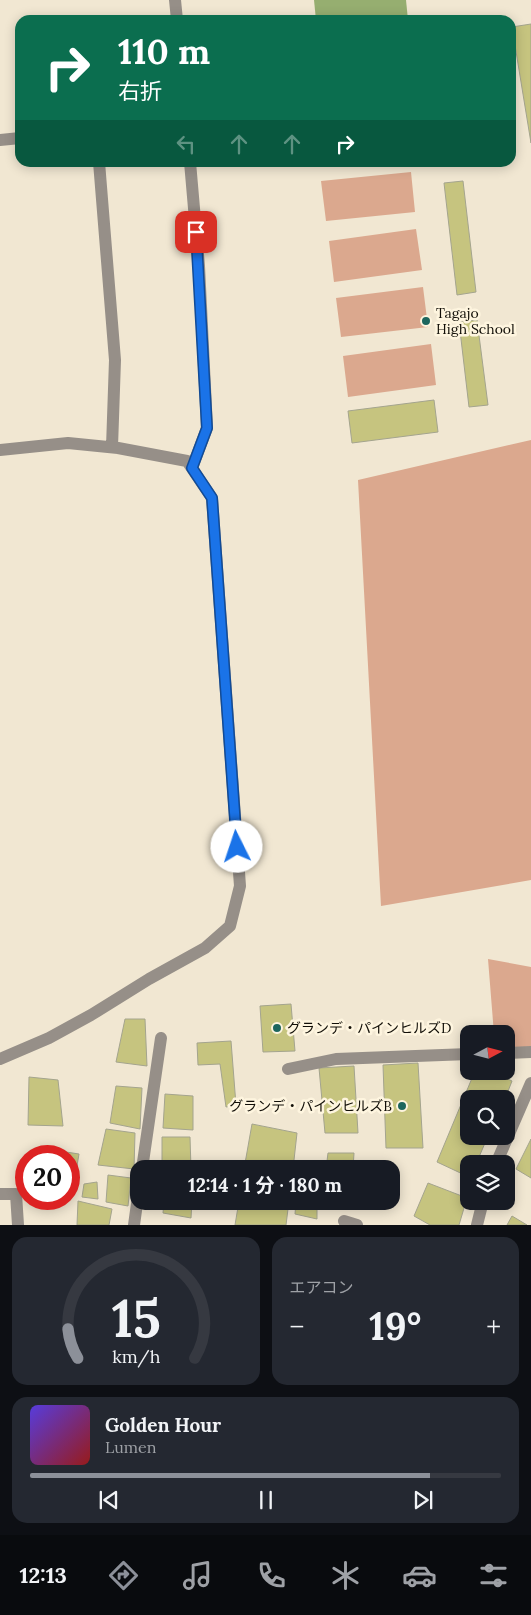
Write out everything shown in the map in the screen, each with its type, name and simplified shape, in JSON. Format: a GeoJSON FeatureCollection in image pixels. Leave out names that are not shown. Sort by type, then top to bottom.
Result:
{"type":"FeatureCollection","features":[{"type":"Feature","properties":{"kind":"street"},"geometry":{"type":"LineString","coordinates":[[175,0],[176,15]]}},
{"type":"Feature","properties":{"kind":"street"},"geometry":{"type":"LineString","coordinates":[[0,140],[15,138]]}},
{"type":"Feature","properties":{"kind":"street"},"geometry":{"type":"LineString","coordinates":[[99,167],[115,360],[112,447]]}},
{"type":"Feature","properties":{"kind":"street"},"geometry":{"type":"LineString","coordinates":[[190,167],[199,266],[207,428],[192,468]]}},
{"type":"Feature","properties":{"kind":"street"},"geometry":{"type":"LineString","coordinates":[[0,450],[68,443],[112,447],[187,461],[212,498],[240,886],[230,926],[206,948],[49,1038],[0,1059]]}},
{"type":"Feature","properties":{"kind":"street"},"geometry":{"type":"LineString","coordinates":[[143,1160],[161,1038]]}},
{"type":"Feature","properties":{"kind":"street"},"geometry":{"type":"LineString","coordinates":[[515,1053],[531,1052]]}},
{"type":"Feature","properties":{"kind":"street"},"geometry":{"type":"LineString","coordinates":[[288,1069],[336,1059],[460,1054]]}},
{"type":"Feature","properties":{"kind":"street"},"geometry":{"type":"LineString","coordinates":[[500,1155],[531,1083]]}},
{"type":"Feature","properties":{"kind":"street"},"geometry":{"type":"LineString","coordinates":[[0,1194],[16,1194],[18,1225]]}},
{"type":"Feature","properties":{"kind":"street"},"geometry":{"type":"LineString","coordinates":[[134,1225],[136,1210]]}},
{"type":"Feature","properties":{"kind":"street"},"geometry":{"type":"LineString","coordinates":[[477,1225],[481,1210]]}},
{"type":"Feature","properties":{"kind":"street"},"geometry":{"type":"LineString","coordinates":[[344,1222],[357,1225]]}},
{"type":"Feature","properties":{"kind":"shaded area"},"geometry":{"type":"Polygon","coordinates":[[[314,0],[406,0],[408,15],[316,15],[314,0]]]}},
{"type":"Feature","properties":{"kind":"shaded area"},"geometry":{"type":"Polygon","coordinates":[[[411,172],[415,212],[326,221],[321,181],[411,172]]]}},
{"type":"Feature","properties":{"kind":"shaded area"},"geometry":{"type":"Polygon","coordinates":[[[416,229],[422,270],[334,282],[329,241],[416,229]]]}},
{"type":"Feature","properties":{"kind":"shaded area"},"geometry":{"type":"Polygon","coordinates":[[[423,287],[428,327],[341,337],[336,298],[423,287]]]}},
{"type":"Feature","properties":{"kind":"shaded area"},"geometry":{"type":"Polygon","coordinates":[[[431,344],[436,385],[348,397],[343,356],[431,344]]]}},
{"type":"Feature","properties":{"kind":"shaded area"},"geometry":{"type":"Polygon","coordinates":[[[531,440],[531,880],[381,906],[358,480],[531,440]]]}},
{"type":"Feature","properties":{"kind":"shaded area"},"geometry":{"type":"Polygon","coordinates":[[[488,959],[531,967],[531,1051],[515,1050],[515,1025],[493,1025],[488,959]]]}},
{"type":"Feature","properties":{"kind":"building"},"geometry":{"type":"Polygon","coordinates":[[[531,24],[531,143],[516,51],[516,26],[531,24]]]}},
{"type":"Feature","properties":{"kind":"building"},"geometry":{"type":"Polygon","coordinates":[[[463,181],[476,292],[457,295],[444,183],[463,181]]]}},
{"type":"Feature","properties":{"kind":"building"},"geometry":{"type":"Polygon","coordinates":[[[477,320],[488,405],[469,407],[459,322],[477,320]]]}},
{"type":"Feature","properties":{"kind":"building"},"geometry":{"type":"Polygon","coordinates":[[[434,400],[438,432],[352,443],[348,411],[434,400]]]}},
{"type":"Feature","properties":{"kind":"building","name":"グランデ・パインヒルズD"},"geometry":{"type":"Polygon","coordinates":[[[291,1004],[295,1051],[263,1052],[260,1006],[291,1004]]]}},
{"type":"Feature","properties":{"kind":"building"},"geometry":{"type":"Polygon","coordinates":[[[125,1019],[145,1019],[147,1066],[116,1062],[125,1019]]]}},
{"type":"Feature","properties":{"kind":"building"},"geometry":{"type":"Polygon","coordinates":[[[231,1041],[236,1105],[226,1107],[220,1064],[198,1065],[197,1043],[231,1041]]]}},
{"type":"Feature","properties":{"kind":"building","name":"グランデ・パインヒルズB"},"geometry":{"type":"Polygon","coordinates":[[[418,1063],[423,1148],[386,1148],[383,1065],[418,1063]]]}},
{"type":"Feature","properties":{"kind":"building"},"geometry":{"type":"Polygon","coordinates":[[[354,1066],[358,1133],[325,1133],[319,1068],[354,1066]]]}},
{"type":"Feature","properties":{"kind":"building"},"geometry":{"type":"Polygon","coordinates":[[[29,1077],[58,1080],[63,1126],[28,1125],[29,1077]]]}},
{"type":"Feature","properties":{"kind":"building"},"geometry":{"type":"Polygon","coordinates":[[[471,1080],[512,1081],[508,1090],[467,1090],[471,1080]]]}},
{"type":"Feature","properties":{"kind":"building"},"geometry":{"type":"Polygon","coordinates":[[[116,1086],[142,1088],[140,1129],[110,1123],[116,1086]]]}},
{"type":"Feature","properties":{"kind":"building"},"geometry":{"type":"Polygon","coordinates":[[[165,1094],[193,1096],[193,1130],[163,1128],[165,1094]]]}},
{"type":"Feature","properties":{"kind":"building"},"geometry":{"type":"Polygon","coordinates":[[[460,1107],[460,1145],[484,1145],[480,1155],[460,1155],[460,1173],[437,1162],[460,1107]]]}},
{"type":"Feature","properties":{"kind":"building"},"geometry":{"type":"Polygon","coordinates":[[[252,1124],[297,1133],[294,1160],[246,1160],[252,1124]]]}},
{"type":"Feature","properties":{"kind":"building"},"geometry":{"type":"Polygon","coordinates":[[[106,1129],[135,1133],[134,1160],[130,1160],[130,1169],[98,1165],[106,1129]]]}},
{"type":"Feature","properties":{"kind":"building"},"geometry":{"type":"Polygon","coordinates":[[[162,1137],[190,1137],[191,1160],[162,1160],[162,1137]]]}},
{"type":"Feature","properties":{"kind":"building"},"geometry":{"type":"Polygon","coordinates":[[[531,1139],[531,1178],[516,1169],[531,1139]]]}},
{"type":"Feature","properties":{"kind":"building"},"geometry":{"type":"Polygon","coordinates":[[[328,1153],[354,1153],[354,1160],[327,1160],[328,1153]]]}},
{"type":"Feature","properties":{"kind":"building"},"geometry":{"type":"Polygon","coordinates":[[[108,1175],[130,1178],[128,1206],[106,1202],[108,1175]]]}},
{"type":"Feature","properties":{"kind":"building"},"geometry":{"type":"Polygon","coordinates":[[[97,1182],[98,1199],[82,1197],[84,1184],[97,1182]]]}},
{"type":"Feature","properties":{"kind":"building"},"geometry":{"type":"Polygon","coordinates":[[[428,1183],[460,1195],[460,1210],[463,1210],[459,1225],[430,1225],[414,1216],[428,1183]]]}},
{"type":"Feature","properties":{"kind":"building"},"geometry":{"type":"Polygon","coordinates":[[[80,1201],[112,1209],[109,1225],[77,1225],[80,1201]]]}},
{"type":"Feature","properties":{"kind":"building"},"geometry":{"type":"Polygon","coordinates":[[[163,1210],[191,1210],[191,1218],[163,1213],[163,1210]]]}},
{"type":"Feature","properties":{"kind":"building"},"geometry":{"type":"Polygon","coordinates":[[[238,1210],[288,1210],[286,1225],[235,1225],[238,1210]]]}},
{"type":"Feature","properties":{"kind":"building"},"geometry":{"type":"Polygon","coordinates":[[[295,1210],[317,1210],[317,1219],[295,1214],[295,1210]]]}},
{"type":"Feature","properties":{"kind":"building"},"geometry":{"type":"Polygon","coordinates":[[[512,1216],[527,1225],[507,1225],[512,1216]]]}},
{"type":"Feature","properties":{"kind":"place","name":"Tagajo High School"},"geometry":{"type":"Point","coordinates":[426,321]}},
{"type":"Feature","properties":{"kind":"place","name":"グランデ・パインヒルズD"},"geometry":{"type":"Point","coordinates":[277,1028]}},
{"type":"Feature","properties":{"kind":"place","name":"グランデ・パインヒルズB"},"geometry":{"type":"Point","coordinates":[402,1106]}},
{"type":"Feature","properties":{"kind":"route"},"geometry":{"type":"LineString","coordinates":[[196,232],[207,428],[192,468],[212,498],[237,847]]}}]}
